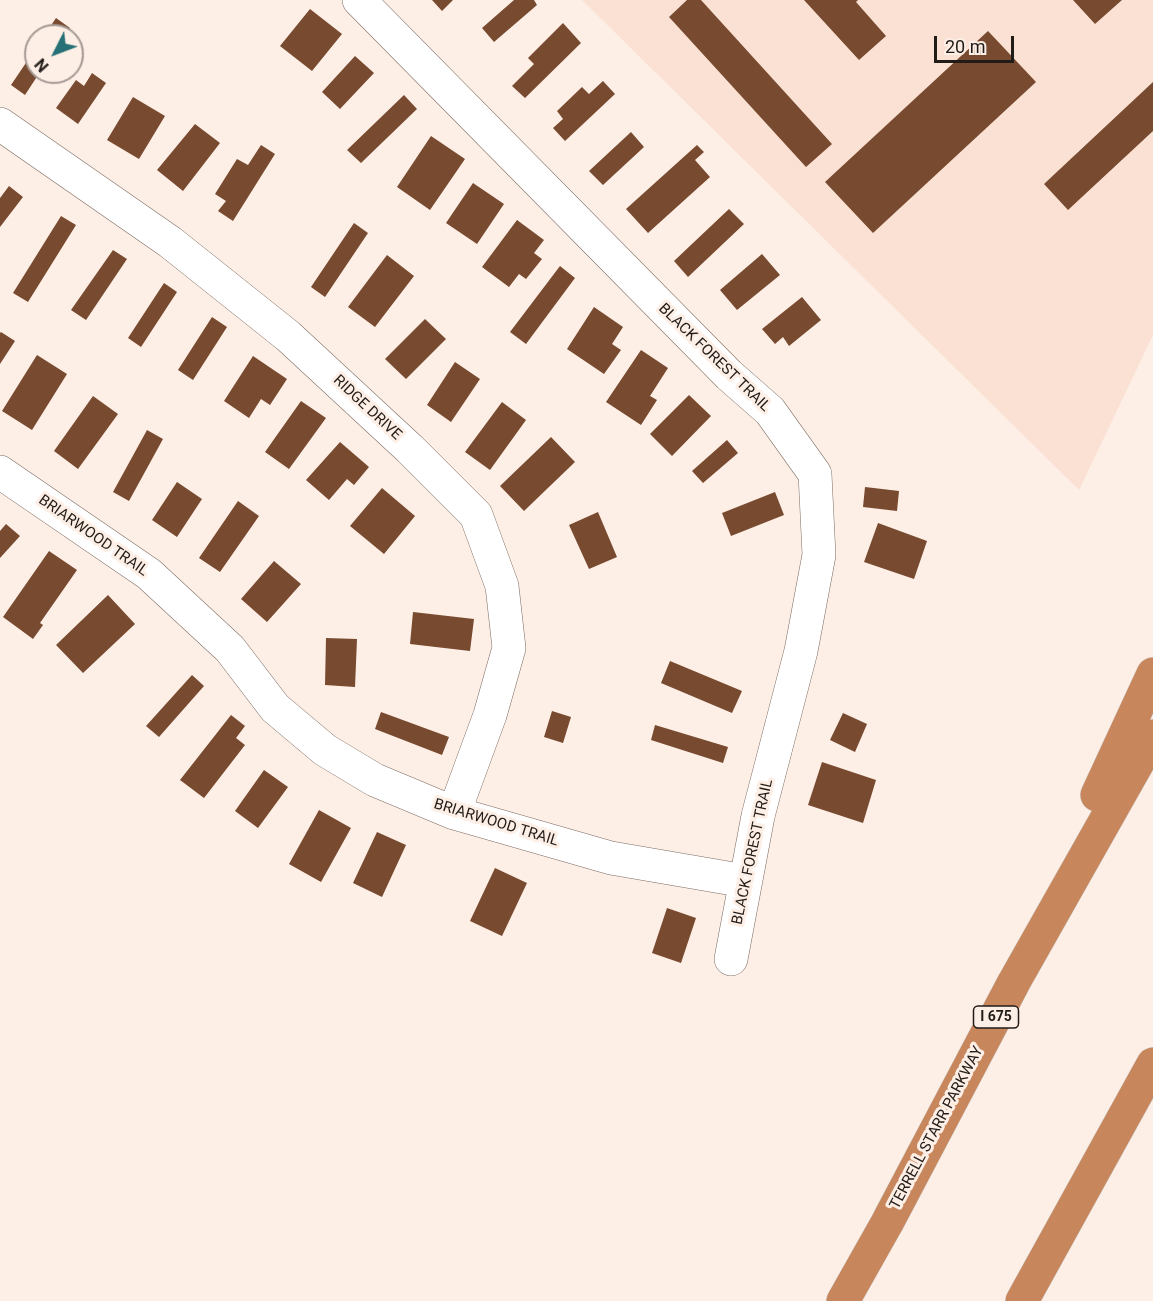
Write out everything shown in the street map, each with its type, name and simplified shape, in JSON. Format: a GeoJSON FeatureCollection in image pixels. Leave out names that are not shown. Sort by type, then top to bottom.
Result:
{"type":"FeatureCollection","features":[{"type":"Feature","properties":{"kind":"highway"},"geometry":{"type":"LineString","coordinates":[[1014,982],[1153,674]]}},
{"type":"Feature","properties":{"kind":"highway","name":"TERRELL STARR PARKWAY"},"geometry":{"type":"LineString","coordinates":[[843,1301],[887,1223],[1014,982],[1153,736]]}},
{"type":"Feature","properties":{"kind":"highway"},"geometry":{"type":"LineString","coordinates":[[1022,1301],[1153,1064]]}},
{"type":"Feature","properties":{"kind":"street","name":"BLACK FOREST TRAIL"},"geometry":{"type":"LineString","coordinates":[[359,0],[721,367],[770,411],[815,474],[819,555],[801,651],[758,816],[731,959]]}},
{"type":"Feature","properties":{"kind":"street","name":"RIDGE DRIVE"},"geometry":{"type":"LineString","coordinates":[[0,124],[170,242],[288,336],[410,449],[476,515],[502,586],[509,648],[490,715],[454,813]]}},
{"type":"Feature","properties":{"kind":"street","name":"BRIARWOOD TRAIL"},"geometry":{"type":"LineString","coordinates":[[0,472],[149,574],[230,649],[275,708],[325,750],[375,780],[454,813],[611,858],[745,881]]}},
{"type":"Feature","properties":{"kind":"shaded area"},"geometry":{"type":"Polygon","coordinates":[[[582,0],[1153,0],[1153,335],[1079,490],[582,0]]]}},
{"type":"Feature","properties":{"kind":"building"},"geometry":{"type":"Polygon","coordinates":[[[432,0],[453,0],[442,11],[432,0]]]}},
{"type":"Feature","properties":{"kind":"building"},"geometry":{"type":"Polygon","coordinates":[[[514,0],[534,0],[537,5],[494,42],[482,28],[514,0]]]}},
{"type":"Feature","properties":{"kind":"building"},"geometry":{"type":"Polygon","coordinates":[[[687,0],[701,0],[832,144],[806,167],[669,17],[687,0]]]}},
{"type":"Feature","properties":{"kind":"building"},"geometry":{"type":"Polygon","coordinates":[[[804,0],[858,0],[856,2],[886,36],[859,60],[804,0]]]}},
{"type":"Feature","properties":{"kind":"building"},"geometry":{"type":"Polygon","coordinates":[[[1073,0],[1122,0],[1095,24],[1073,0]]]}},
{"type":"Feature","properties":{"kind":"building"},"geometry":{"type":"Polygon","coordinates":[[[310,9],[342,34],[312,71],[280,46],[310,9]]]}},
{"type":"Feature","properties":{"kind":"building"},"geometry":{"type":"Polygon","coordinates":[[[56,18],[64,24],[52,24],[56,18]]]}},
{"type":"Feature","properties":{"kind":"building"},"geometry":{"type":"Polygon","coordinates":[[[563,23],[581,43],[525,98],[512,86],[534,64],[528,58],[563,23]]]}},
{"type":"Feature","properties":{"kind":"building"},"geometry":{"type":"Polygon","coordinates":[[[988,31],[1036,82],[873,233],[825,182],[988,31]]]}},
{"type":"Feature","properties":{"kind":"building"},"geometry":{"type":"Polygon","coordinates":[[[355,56],[374,73],[340,109],[322,92],[355,56]]]}},
{"type":"Feature","properties":{"kind":"building"},"geometry":{"type":"Polygon","coordinates":[[[24,66],[24,84],[32,84],[25,95],[11,85],[24,66]]]}},
{"type":"Feature","properties":{"kind":"building"},"geometry":{"type":"Polygon","coordinates":[[[92,73],[106,83],[78,124],[56,108],[73,84],[84,86],[92,73]]]}},
{"type":"Feature","properties":{"kind":"building"},"geometry":{"type":"Polygon","coordinates":[[[603,81],[615,94],[565,141],[553,128],[563,119],[557,111],[582,87],[589,94],[603,81]]]}},
{"type":"Feature","properties":{"kind":"building"},"geometry":{"type":"Polygon","coordinates":[[[1153,82],[1153,131],[1068,210],[1044,184],[1153,82]]]}},
{"type":"Feature","properties":{"kind":"building"},"geometry":{"type":"Polygon","coordinates":[[[404,95],[417,109],[361,163],[347,150],[404,95]]]}},
{"type":"Feature","properties":{"kind":"building"},"geometry":{"type":"Polygon","coordinates":[[[133,97],[165,116],[139,159],[107,140],[133,97]]]}},
{"type":"Feature","properties":{"kind":"building"},"geometry":{"type":"Polygon","coordinates":[[[195,124],[220,143],[183,191],[157,170],[195,124]]]}},
{"type":"Feature","properties":{"kind":"building"},"geometry":{"type":"Polygon","coordinates":[[[631,132],[644,147],[603,185],[589,171],[631,132]]]}},
{"type":"Feature","properties":{"kind":"building"},"geometry":{"type":"Polygon","coordinates":[[[431,136],[465,159],[430,210],[397,187],[431,136]]]}},
{"type":"Feature","properties":{"kind":"building"},"geometry":{"type":"Polygon","coordinates":[[[261,145],[275,154],[233,221],[218,211],[226,201],[215,194],[237,159],[248,165],[261,145]]]}},
{"type":"Feature","properties":{"kind":"building"},"geometry":{"type":"Polygon","coordinates":[[[697,145],[704,152],[695,160],[710,177],[648,233],[626,209],[697,145]]]}},
{"type":"Feature","properties":{"kind":"building"},"geometry":{"type":"Polygon","coordinates":[[[473,183],[504,204],[477,244],[446,223],[473,183]]]}},
{"type":"Feature","properties":{"kind":"building"},"geometry":{"type":"Polygon","coordinates":[[[9,186],[23,197],[0,227],[0,198],[9,186]]]}},
{"type":"Feature","properties":{"kind":"building"},"geometry":{"type":"Polygon","coordinates":[[[729,209],[744,224],[688,277],[674,261],[729,209]]]}},
{"type":"Feature","properties":{"kind":"building"},"geometry":{"type":"Polygon","coordinates":[[[61,216],[76,225],[28,302],[13,293],[61,216]]]}},
{"type":"Feature","properties":{"kind":"building"},"geometry":{"type":"Polygon","coordinates":[[[517,220],[544,240],[534,253],[542,259],[526,279],[519,274],[509,287],[482,267],[517,220]]]}},
{"type":"Feature","properties":{"kind":"building"},"geometry":{"type":"Polygon","coordinates":[[[354,223],[368,233],[325,297],[311,287],[354,223]]]}},
{"type":"Feature","properties":{"kind":"building"},"geometry":{"type":"Polygon","coordinates":[[[113,250],[127,259],[86,320],[71,310],[113,250]]]}},
{"type":"Feature","properties":{"kind":"building"},"geometry":{"type":"Polygon","coordinates":[[[762,254],[780,275],[737,310],[720,290],[762,254]]]}},
{"type":"Feature","properties":{"kind":"building"},"geometry":{"type":"Polygon","coordinates":[[[387,255],[414,276],[375,327],[348,307],[387,255]]]}},
{"type":"Feature","properties":{"kind":"building"},"geometry":{"type":"Polygon","coordinates":[[[560,266],[575,278],[526,344],[510,332],[560,266]]]}},
{"type":"Feature","properties":{"kind":"building"},"geometry":{"type":"Polygon","coordinates":[[[164,283],[177,292],[141,347],[128,338],[164,283]]]}},
{"type":"Feature","properties":{"kind":"building"},"geometry":{"type":"Polygon","coordinates":[[[802,297],[821,320],[789,346],[783,337],[775,344],[762,329],[802,297]]]}},
{"type":"Feature","properties":{"kind":"building"},"geometry":{"type":"Polygon","coordinates":[[[594,307],[623,327],[612,344],[621,350],[604,374],[567,349],[594,307]]]}},
{"type":"Feature","properties":{"kind":"building"},"geometry":{"type":"Polygon","coordinates":[[[212,317],[227,327],[193,380],[178,370],[212,317]]]}},
{"type":"Feature","properties":{"kind":"building"},"geometry":{"type":"Polygon","coordinates":[[[425,319],[446,339],[406,379],[385,359],[425,319]]]}},
{"type":"Feature","properties":{"kind":"building"},"geometry":{"type":"Polygon","coordinates":[[[0,333],[15,341],[0,364],[0,333]]]}},
{"type":"Feature","properties":{"kind":"building"},"geometry":{"type":"Polygon","coordinates":[[[641,350],[668,368],[650,396],[657,400],[641,425],[606,402],[641,350]]]}},
{"type":"Feature","properties":{"kind":"building"},"geometry":{"type":"Polygon","coordinates":[[[37,355],[67,374],[32,430],[2,411],[37,355]]]}},
{"type":"Feature","properties":{"kind":"building"},"geometry":{"type":"Polygon","coordinates":[[[253,356],[287,379],[270,405],[261,399],[249,418],[224,401],[253,356]]]}},
{"type":"Feature","properties":{"kind":"building"},"geometry":{"type":"Polygon","coordinates":[[[455,362],[480,379],[451,422],[427,405],[455,362]]]}},
{"type":"Feature","properties":{"kind":"building"},"geometry":{"type":"Polygon","coordinates":[[[689,395],[711,416],[672,456],[650,434],[689,395]]]}},
{"type":"Feature","properties":{"kind":"building"},"geometry":{"type":"Polygon","coordinates":[[[93,396],[118,414],[78,469],[54,451],[93,396]]]}},
{"type":"Feature","properties":{"kind":"building"},"geometry":{"type":"Polygon","coordinates":[[[301,401],[326,418],[289,469],[265,452],[301,401]]]}},
{"type":"Feature","properties":{"kind":"building"},"geometry":{"type":"Polygon","coordinates":[[[502,402],[526,420],[490,470],[465,452],[502,402]]]}},
{"type":"Feature","properties":{"kind":"building"},"geometry":{"type":"Polygon","coordinates":[[[147,430],[163,439],[129,501],[113,492],[147,430]]]}},
{"type":"Feature","properties":{"kind":"building"},"geometry":{"type":"Polygon","coordinates":[[[551,437],[575,462],[524,511],[500,486],[551,437]]]}},
{"type":"Feature","properties":{"kind":"building"},"geometry":{"type":"Polygon","coordinates":[[[727,440],[738,453],[703,483],[692,471],[727,440]]]}},
{"type":"Feature","properties":{"kind":"building"},"geometry":{"type":"Polygon","coordinates":[[[340,442],[369,467],[354,485],[347,479],[329,500],[306,480],[340,442]]]}},
{"type":"Feature","properties":{"kind":"building"},"geometry":{"type":"Polygon","coordinates":[[[177,482],[202,499],[177,537],[152,520],[177,482]]]}},
{"type":"Feature","properties":{"kind":"building"},"geometry":{"type":"Polygon","coordinates":[[[865,487],[899,491],[897,511],[863,507],[865,487]]]}},
{"type":"Feature","properties":{"kind":"building"},"geometry":{"type":"Polygon","coordinates":[[[382,488],[415,516],[384,554],[350,526],[382,488]]]}},
{"type":"Feature","properties":{"kind":"building"},"geometry":{"type":"Polygon","coordinates":[[[775,492],[784,515],[731,536],[722,513],[775,492]]]}},
{"type":"Feature","properties":{"kind":"building"},"geometry":{"type":"Polygon","coordinates":[[[238,501],[259,516],[220,572],[199,558],[238,501]]]}},
{"type":"Feature","properties":{"kind":"building"},"geometry":{"type":"Polygon","coordinates":[[[598,512],[617,557],[589,569],[569,525],[598,512]]]}},
{"type":"Feature","properties":{"kind":"building"},"geometry":{"type":"Polygon","coordinates":[[[878,523],[927,541],[914,579],[864,562],[878,523]]]}},
{"type":"Feature","properties":{"kind":"building"},"geometry":{"type":"Polygon","coordinates":[[[6,524],[20,536],[0,558],[0,531],[6,524]]]}},
{"type":"Feature","properties":{"kind":"building"},"geometry":{"type":"Polygon","coordinates":[[[49,551],[77,570],[40,623],[43,625],[33,639],[3,617],[49,551]]]}},
{"type":"Feature","properties":{"kind":"building"},"geometry":{"type":"Polygon","coordinates":[[[274,561],[301,584],[267,622],[241,599],[274,561]]]}},
{"type":"Feature","properties":{"kind":"building"},"geometry":{"type":"Polygon","coordinates":[[[108,595],[135,624],[83,673],[56,645],[108,595]]]}},
{"type":"Feature","properties":{"kind":"building"},"geometry":{"type":"Polygon","coordinates":[[[413,612],[474,619],[470,651],[410,644],[413,612]]]}},
{"type":"Feature","properties":{"kind":"building"},"geometry":{"type":"Polygon","coordinates":[[[326,638],[357,639],[355,687],[325,685],[326,638]]]}},
{"type":"Feature","properties":{"kind":"building"},"geometry":{"type":"Polygon","coordinates":[[[670,661],[742,691],[732,713],[661,683],[670,661]]]}},
{"type":"Feature","properties":{"kind":"building"},"geometry":{"type":"Polygon","coordinates":[[[192,675],[204,686],[159,737],[146,726],[192,675]]]}},
{"type":"Feature","properties":{"kind":"building"},"geometry":{"type":"Polygon","coordinates":[[[552,711],[571,717],[563,743],[544,737],[552,711]]]}},
{"type":"Feature","properties":{"kind":"building"},"geometry":{"type":"Polygon","coordinates":[[[381,712],[449,737],[442,755],[375,729],[381,712]]]}},
{"type":"Feature","properties":{"kind":"building"},"geometry":{"type":"Polygon","coordinates":[[[843,713],[867,724],[855,752],[830,740],[843,713]]]}},
{"type":"Feature","properties":{"kind":"building"},"geometry":{"type":"Polygon","coordinates":[[[231,715],[245,726],[236,738],[245,745],[204,798],[180,780],[231,715]]]}},
{"type":"Feature","properties":{"kind":"building"},"geometry":{"type":"Polygon","coordinates":[[[655,725],[728,747],[723,763],[651,740],[655,725]]]}},
{"type":"Feature","properties":{"kind":"building"},"geometry":{"type":"Polygon","coordinates":[[[822,762],[876,780],[863,823],[808,805],[822,762]]]}},
{"type":"Feature","properties":{"kind":"building"},"geometry":{"type":"Polygon","coordinates":[[[264,770],[288,787],[258,828],[235,811],[264,770]]]}},
{"type":"Feature","properties":{"kind":"building"},"geometry":{"type":"Polygon","coordinates":[[[319,810],[351,828],[321,882],[289,864],[319,810]]]}},
{"type":"Feature","properties":{"kind":"building"},"geometry":{"type":"Polygon","coordinates":[[[377,832],[406,845],[382,897],[353,883],[377,832]]]}},
{"type":"Feature","properties":{"kind":"building"},"geometry":{"type":"Polygon","coordinates":[[[495,868],[527,883],[502,936],[470,921],[495,868]]]}},
{"type":"Feature","properties":{"kind":"building"},"geometry":{"type":"Polygon","coordinates":[[[667,908],[696,918],[681,963],[652,953],[667,908]]]}}]}
